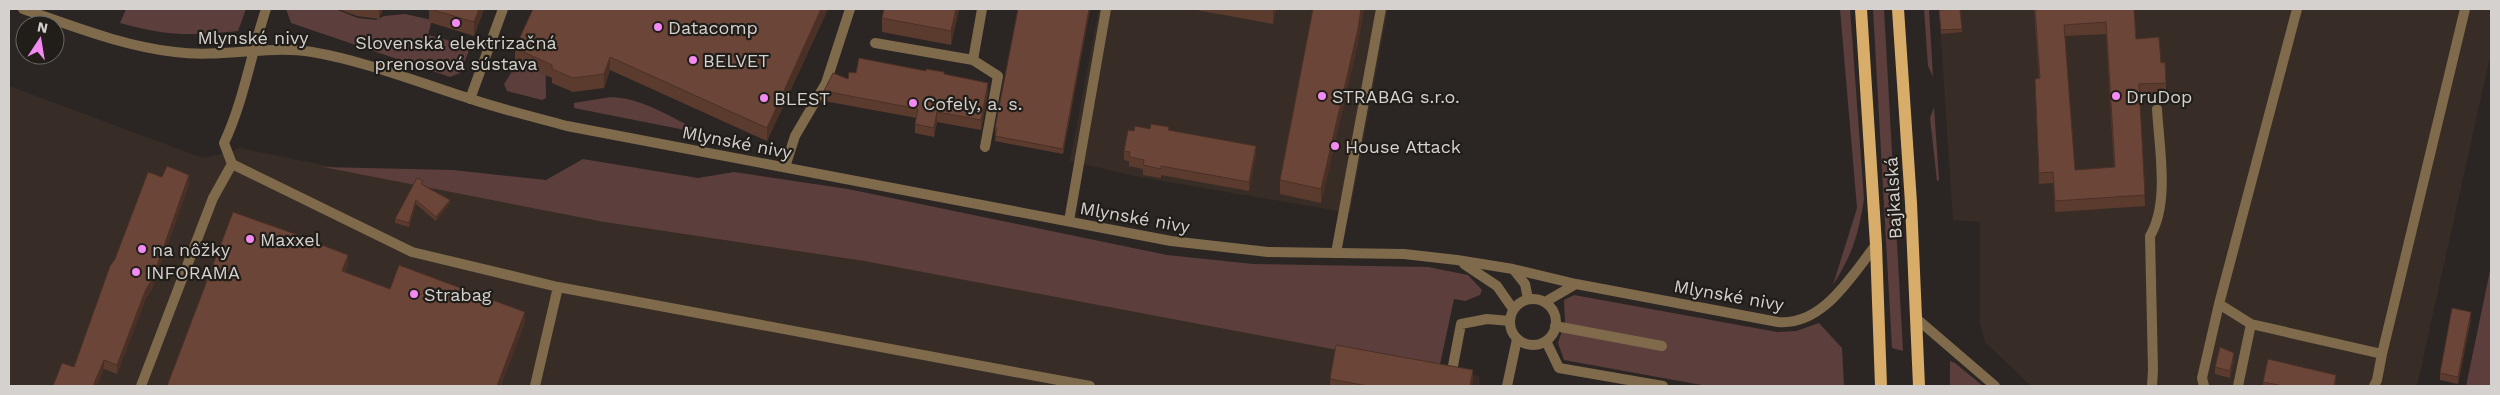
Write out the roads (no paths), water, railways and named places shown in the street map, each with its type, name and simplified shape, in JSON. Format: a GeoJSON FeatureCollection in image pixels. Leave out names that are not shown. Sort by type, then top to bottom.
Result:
{"type":"FeatureCollection","features":[{"type":"Feature","properties":{"kind":"main road","name":"Bajkalská"},"geometry":{"type":"LineString","coordinates":[[1861,9],[1876,246],[1881,386]]}},
{"type":"Feature","properties":{"kind":"main road","name":"Bajkalská"},"geometry":{"type":"LineString","coordinates":[[1898,9],[1920,386]]}},
{"type":"Feature","properties":{"kind":"street","name":"Mlynské nivy"},"geometry":{"type":"LineString","coordinates":[[23,9],[132,45],[184,53],[289,50],[335,57],[376,68],[470,99],[567,126],[1069,221],[1217,247],[1336,253],[1404,254],[1457,260],[1513,269],[1576,284],[1789,323],[1808,317],[1823,307],[1876,246]]}},
{"type":"Feature","properties":{"kind":"street"},"geometry":{"type":"LineString","coordinates":[[266,9],[252,51],[240,103],[224,143],[232,164],[412,252],[558,287],[1090,386]]}},
{"type":"Feature","properties":{"kind":"street"},"geometry":{"type":"LineString","coordinates":[[470,99],[503,9]]}},
{"type":"Feature","properties":{"kind":"street"},"geometry":{"type":"LineString","coordinates":[[785,168],[795,136],[826,83],[850,9]]}},
{"type":"Feature","properties":{"kind":"street"},"geometry":{"type":"LineString","coordinates":[[974,60],[982,9]]}},
{"type":"Feature","properties":{"kind":"street"},"geometry":{"type":"LineString","coordinates":[[1069,221],[1106,9]]}},
{"type":"Feature","properties":{"kind":"street"},"geometry":{"type":"LineString","coordinates":[[1336,253],[1381,9]]}},
{"type":"Feature","properties":{"kind":"street"},"geometry":{"type":"LineString","coordinates":[[2204,386],[2202,378],[2219,304],[2296,9]]}},
{"type":"Feature","properties":{"kind":"street"},"geometry":{"type":"LineString","coordinates":[[2374,386],[2377,380],[2465,9]]}},
{"type":"Feature","properties":{"kind":"street"},"geometry":{"type":"LineString","coordinates":[[875,43],[974,60],[998,76],[985,147]]}},
{"type":"Feature","properties":{"kind":"street"},"geometry":{"type":"LineString","coordinates":[[2152,386],[2150,236],[2158,223],[2162,206],[2158,109]]}},
{"type":"Feature","properties":{"kind":"street"},"geometry":{"type":"LineString","coordinates":[[141,386],[213,198],[232,164]]}},
{"type":"Feature","properties":{"kind":"street","name":"Mlynské nivy"},"geometry":{"type":"LineString","coordinates":[[1457,260],[1489,278],[1513,309]]}},
{"type":"Feature","properties":{"kind":"street"},"geometry":{"type":"LineString","coordinates":[[1513,269],[1525,284],[1528,299]]}},
{"type":"Feature","properties":{"kind":"street"},"geometry":{"type":"LineString","coordinates":[[1545,302],[1576,284]]}},
{"type":"Feature","properties":{"kind":"street"},"geometry":{"type":"LineString","coordinates":[[535,386],[558,287]]}},
{"type":"Feature","properties":{"kind":"street"},"geometry":{"type":"LineString","coordinates":[[1528,299],[1545,302],[1554,312],[1555,326],[1552,334],[1546,341],[1529,344],[1512,332],[1510,321],[1513,309],[1519,303],[1528,299]]}},
{"type":"Feature","properties":{"kind":"street"},"geometry":{"type":"LineString","coordinates":[[2219,304],[2251,324],[2382,354]]}},
{"type":"Feature","properties":{"kind":"street"},"geometry":{"type":"LineString","coordinates":[[1452,371],[1461,324],[1487,319],[1510,321]]}},
{"type":"Feature","properties":{"kind":"street"},"geometry":{"type":"LineString","coordinates":[[1917,319],[1995,386]]}},
{"type":"Feature","properties":{"kind":"street"},"geometry":{"type":"LineString","coordinates":[[2238,386],[2251,324]]}},
{"type":"Feature","properties":{"kind":"street"},"geometry":{"type":"LineString","coordinates":[[1555,326],[1662,346]]}},
{"type":"Feature","properties":{"kind":"street"},"geometry":{"type":"LineString","coordinates":[[1507,386],[1518,338]]}},
{"type":"Feature","properties":{"kind":"street"},"geometry":{"type":"LineString","coordinates":[[1546,341],[1559,368],[1662,386]]}},
{"type":"Feature","properties":{"kind":"place","name":"Slovenská elektrizačná prenosová sústava"},"geometry":{"type":"Point","coordinates":[456,23]}},
{"type":"Feature","properties":{"kind":"place","name":"Datacomp"},"geometry":{"type":"Point","coordinates":[658,27]}},
{"type":"Feature","properties":{"kind":"place","name":"BELVET"},"geometry":{"type":"Point","coordinates":[693,60]}},
{"type":"Feature","properties":{"kind":"place","name":"STRABAG s.r.o."},"geometry":{"type":"Point","coordinates":[1322,96]}},
{"type":"Feature","properties":{"kind":"place","name":"DruDop"},"geometry":{"type":"Point","coordinates":[2116,96]}},
{"type":"Feature","properties":{"kind":"place","name":"BLEST"},"geometry":{"type":"Point","coordinates":[764,98]}},
{"type":"Feature","properties":{"kind":"place","name":"Cofely, a. s."},"geometry":{"type":"Point","coordinates":[913,103]}},
{"type":"Feature","properties":{"kind":"place","name":"House Attack"},"geometry":{"type":"Point","coordinates":[1335,146]}},
{"type":"Feature","properties":{"kind":"place","name":"Maxxel"},"geometry":{"type":"Point","coordinates":[250,239]}},
{"type":"Feature","properties":{"kind":"place","name":"na nôžky"},"geometry":{"type":"Point","coordinates":[142,249]}},
{"type":"Feature","properties":{"kind":"place","name":"INFORAMA"},"geometry":{"type":"Point","coordinates":[136,272]}},
{"type":"Feature","properties":{"kind":"place","name":"Strabag"},"geometry":{"type":"Point","coordinates":[414,294]}}]}
